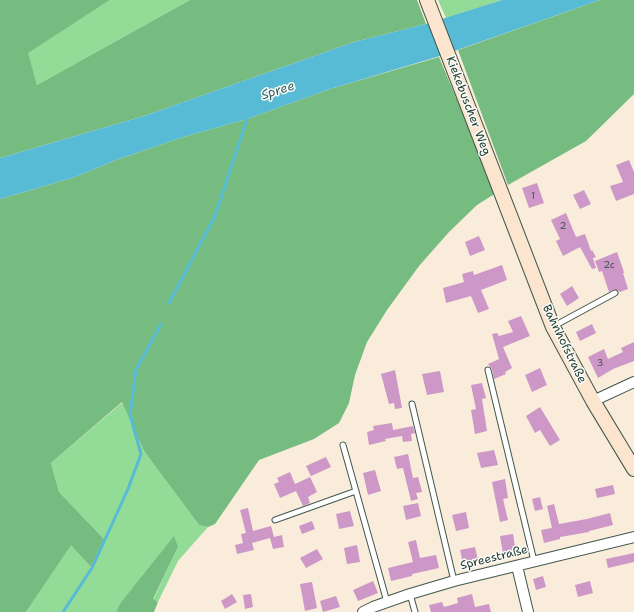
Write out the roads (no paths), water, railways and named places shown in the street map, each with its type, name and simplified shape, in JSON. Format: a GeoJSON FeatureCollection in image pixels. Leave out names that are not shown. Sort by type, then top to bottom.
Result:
{"type":"FeatureCollection","features":[{"type":"Feature","properties":{"kind":"main road","name":"Kiekebuscher Weg"},"geometry":{"type":"LineString","coordinates":[[427,0],[509,213]]}},
{"type":"Feature","properties":{"kind":"main road","name":"Bahnhofstraße"},"geometry":{"type":"LineString","coordinates":[[509,213],[553,327],[593,401],[634,469]]}},
{"type":"Feature","properties":{"kind":"street"},"geometry":{"type":"LineString","coordinates":[[593,401],[634,382]]}},
{"type":"Feature","properties":{"kind":"street","name":"Spreestraße"},"geometry":{"type":"LineString","coordinates":[[363,612],[373,610],[387,602],[410,594],[454,581],[634,536]]}},
{"type":"Feature","properties":{"kind":"street"},"geometry":{"type":"LineString","coordinates":[[517,566],[528,612]]}},
{"type":"Feature","properties":{"kind":"lane"},"geometry":{"type":"LineString","coordinates":[[553,327],[616,293]]}},
{"type":"Feature","properties":{"kind":"lane"},"geometry":{"type":"LineString","coordinates":[[488,370],[534,561]]}},
{"type":"Feature","properties":{"kind":"lane"},"geometry":{"type":"LineString","coordinates":[[412,404],[454,581]]}},
{"type":"Feature","properties":{"kind":"lane"},"geometry":{"type":"LineString","coordinates":[[343,445],[387,602]]}},
{"type":"Feature","properties":{"kind":"lane"},"geometry":{"type":"LineString","coordinates":[[275,520],[356,491]]}},
{"type":"Feature","properties":{"kind":"lane"},"geometry":{"type":"LineString","coordinates":[[410,594],[415,612]]}},
{"type":"Feature","properties":{"kind":"water","name":"Spree"},"geometry":{"type":"Polygon","coordinates":[[[502,0],[600,0],[440,56],[330,89],[247,119],[180,138],[116,160],[75,177],[0,199],[0,158],[144,116],[354,42],[426,24],[502,0]]]}},
{"type":"Feature","properties":{"kind":"waterway"},"geometry":{"type":"LineString","coordinates":[[169,303],[215,216],[247,119]]}},
{"type":"Feature","properties":{"kind":"waterway"},"geometry":{"type":"LineString","coordinates":[[63,612],[92,568],[128,489],[141,454],[130,415],[136,370],[161,324]]}}]}
